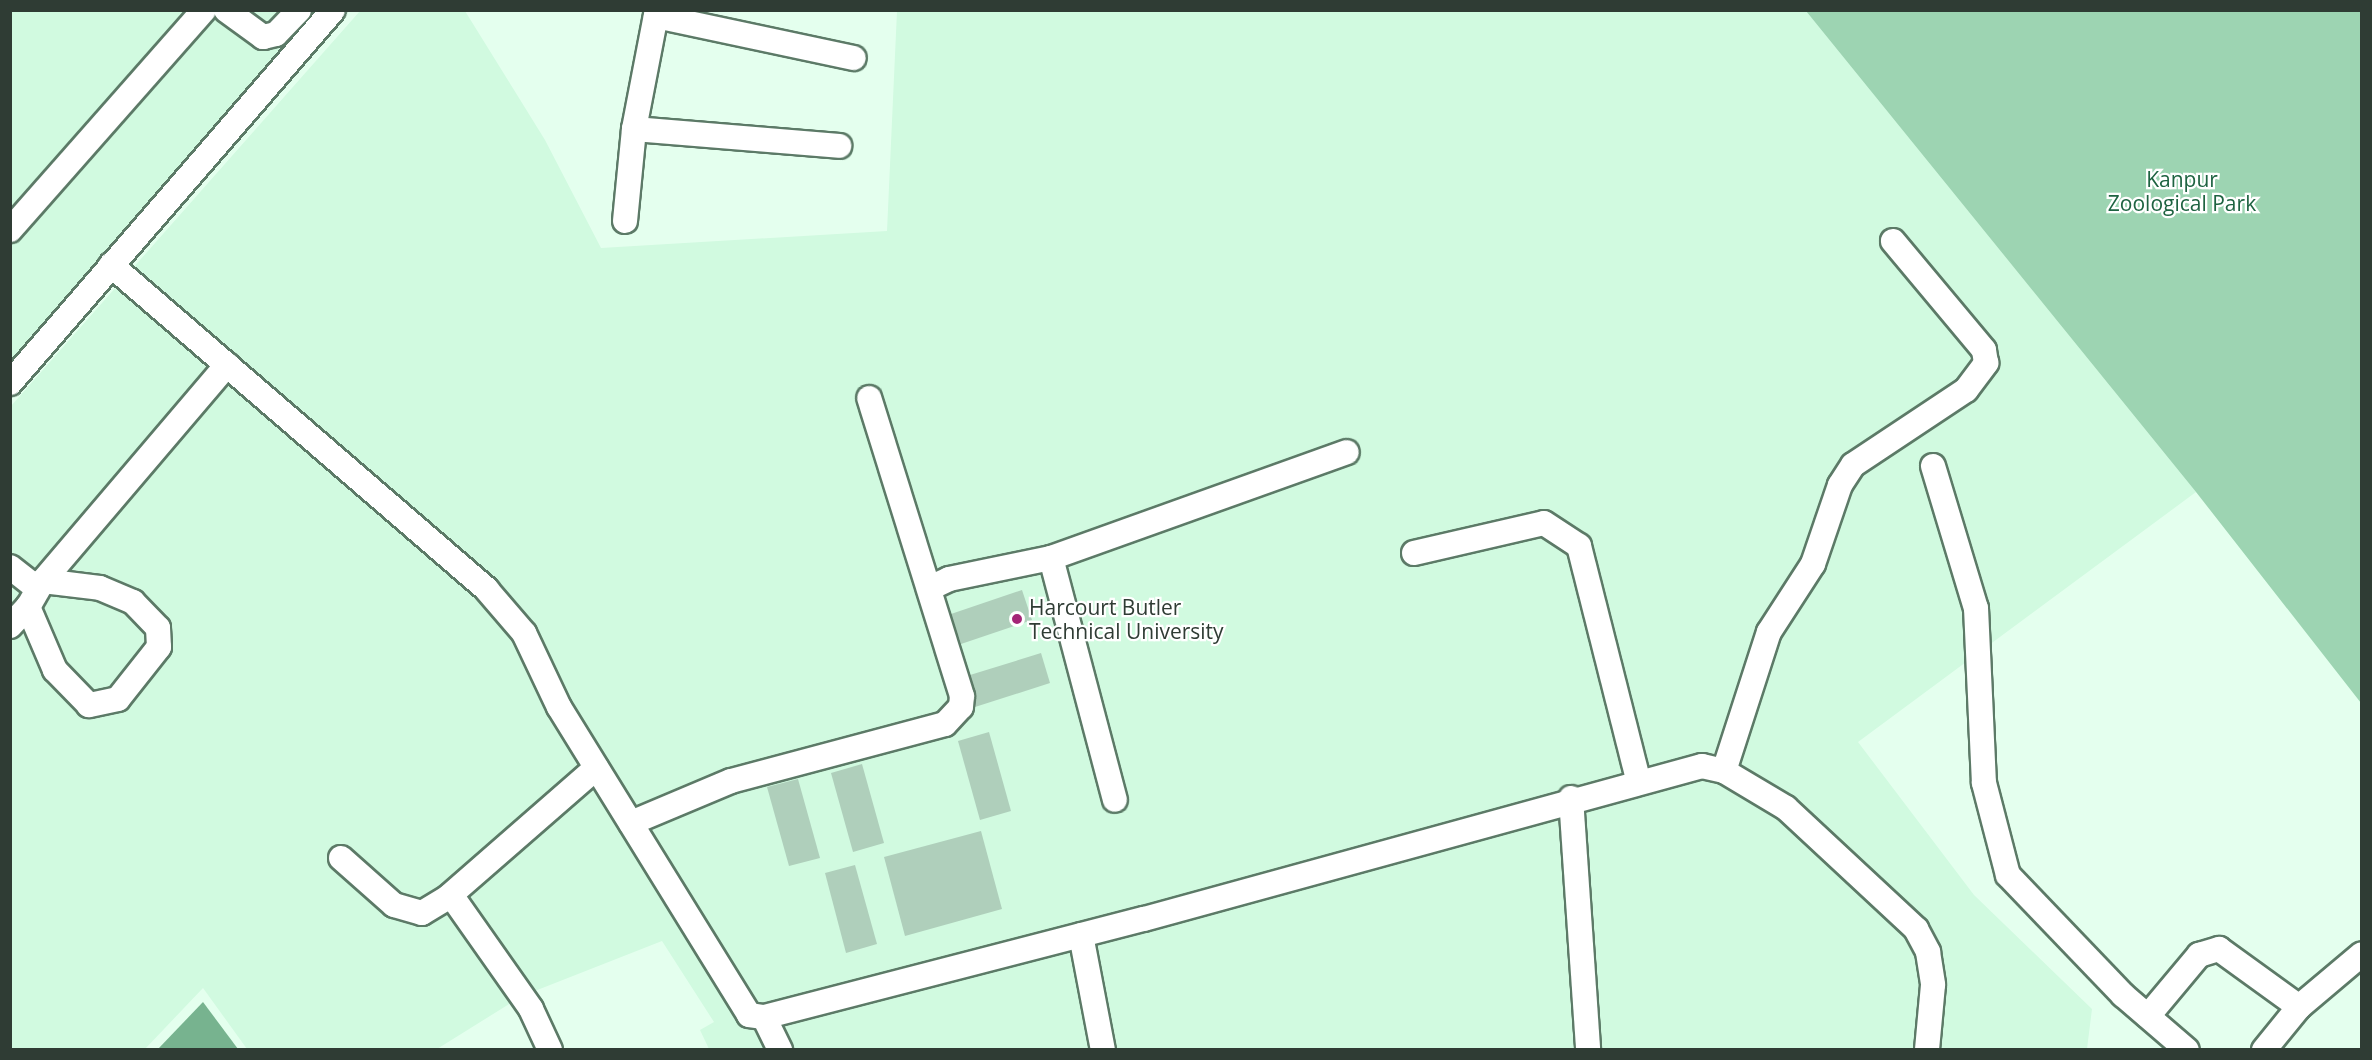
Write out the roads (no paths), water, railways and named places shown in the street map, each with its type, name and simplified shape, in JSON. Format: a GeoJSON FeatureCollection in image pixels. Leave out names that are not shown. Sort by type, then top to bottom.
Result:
{"type":"FeatureCollection","features":[{"type":"Feature","properties":{"kind":"street"},"geometry":{"type":"LineString","coordinates":[[10,230],[204,10]]}},
{"type":"Feature","properties":{"kind":"street"},"geometry":{"type":"LineString","coordinates":[[226,10],[263,37],[276,34],[299,10]]}},
{"type":"Feature","properties":{"kind":"street"},"geometry":{"type":"LineString","coordinates":[[10,383],[333,10]]}},
{"type":"Feature","properties":{"kind":"street"},"geometry":{"type":"LineString","coordinates":[[624,221],[634,129],[657,13],[854,58]]}},
{"type":"Feature","properties":{"kind":"street"},"geometry":{"type":"LineString","coordinates":[[634,129],[839,146]]}},
{"type":"Feature","properties":{"kind":"street"},"geometry":{"type":"LineString","coordinates":[[1724,771],[1769,632],[1813,564],[1840,485],[1853,465],[1966,390],[1986,363],[1984,350],[1893,241]]}},
{"type":"Feature","properties":{"kind":"street"},"geometry":{"type":"LineString","coordinates":[[111,265],[487,590],[524,633],[596,768],[733,997],[749,1015],[764,1017],[1081,935],[1571,798],[1702,766],[1724,771],[1786,808],[1916,929],[1928,952],[1933,985],[1927,1050]]}},
{"type":"Feature","properties":{"kind":"street"},"geometry":{"type":"LineString","coordinates":[[10,626],[36,592],[227,366]]}},
{"type":"Feature","properties":{"kind":"street"},"geometry":{"type":"LineString","coordinates":[[631,823],[731,781],[953,719],[962,696],[869,398]]}},
{"type":"Feature","properties":{"kind":"street"},"geometry":{"type":"LineString","coordinates":[[930,588],[949,579],[1051,558],[1347,452]]}},
{"type":"Feature","properties":{"kind":"street"},"geometry":{"type":"LineString","coordinates":[[1933,466],[1976,608],[1984,783],[2008,875],[2148,1016],[2187,1050]]}},
{"type":"Feature","properties":{"kind":"street"},"geometry":{"type":"LineString","coordinates":[[1414,553],[1544,523],[1579,546],[1638,780]]}},
{"type":"Feature","properties":{"kind":"street"},"geometry":{"type":"LineString","coordinates":[[1051,558],[1115,800]]}},
{"type":"Feature","properties":{"kind":"street"},"geometry":{"type":"LineString","coordinates":[[10,567],[36,592],[55,670],[89,705],[118,699],[152,659],[159,647],[158,628],[133,602],[100,588],[36,592]]}},
{"type":"Feature","properties":{"kind":"street"},"geometry":{"type":"LineString","coordinates":[[341,858],[407,912],[422,913],[451,895],[596,768]]}},
{"type":"Feature","properties":{"kind":"street"},"geometry":{"type":"LineString","coordinates":[[1571,798],[1588,1050]]}},
{"type":"Feature","properties":{"kind":"street"},"geometry":{"type":"LineString","coordinates":[[451,895],[531,1009],[550,1050]]}},
{"type":"Feature","properties":{"kind":"street"},"geometry":{"type":"LineString","coordinates":[[1081,935],[1102,1050]]}},
{"type":"Feature","properties":{"kind":"street"},"geometry":{"type":"LineString","coordinates":[[2148,1016],[2199,955],[2219,949],[2299,1007]]}},
{"type":"Feature","properties":{"kind":"street"},"geometry":{"type":"LineString","coordinates":[[2264,1050],[2299,1007],[2361,954]]}},
{"type":"Feature","properties":{"kind":"street"},"geometry":{"type":"LineString","coordinates":[[764,1017],[780,1050]]}},
{"type":"Feature","properties":{"kind":"place","name":"Harcourt Butler Technical University"},"geometry":{"type":"Point","coordinates":[1017,619]}},
{"type":"Feature","properties":{"kind":"park label","name":"Kanpur Zoological Park"},"geometry":{"type":"Point","coordinates":[2182,191]}}]}
